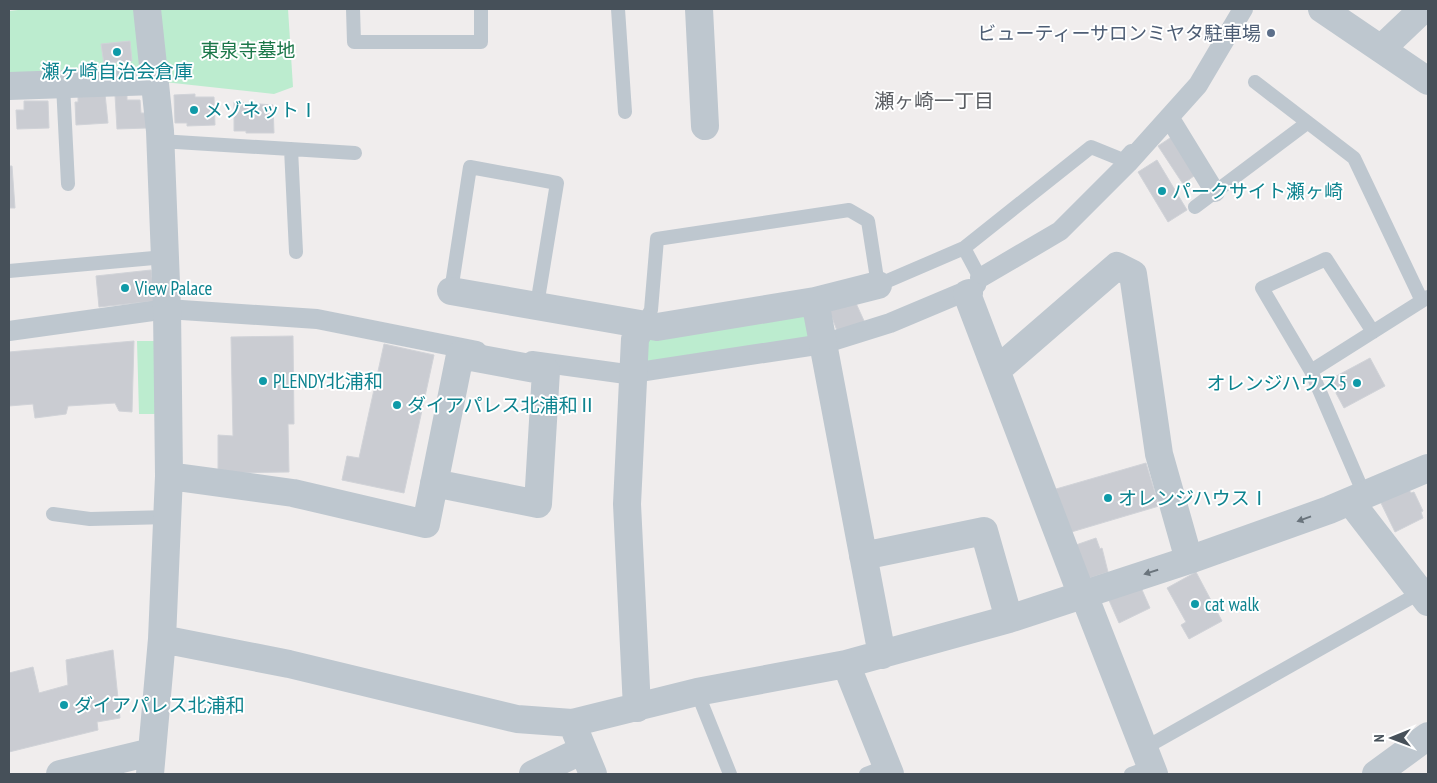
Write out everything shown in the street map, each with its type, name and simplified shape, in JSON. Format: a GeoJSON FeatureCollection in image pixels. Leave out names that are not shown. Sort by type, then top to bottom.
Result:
{"type":"FeatureCollection","features":[{"type":"Feature","properties":{"kind":"street"},"geometry":{"type":"LineString","coordinates":[[60,774],[150,763],[162,639],[169,517],[169,476],[167,309],[160,141],[147,9]]}},
{"type":"Feature","properties":{"kind":"street"},"geometry":{"type":"LineString","coordinates":[[699,9],[705,126]]}},
{"type":"Feature","properties":{"kind":"street"},"geometry":{"type":"LineString","coordinates":[[9,331],[167,309],[317,319],[510,357],[626,374],[823,344],[890,323],[959,294],[1060,231],[1128,163],[1198,85],[1243,9]]}},
{"type":"Feature","properties":{"kind":"street"},"geometry":{"type":"LineString","coordinates":[[1322,9],[1428,81]]}},
{"type":"Feature","properties":{"kind":"street"},"geometry":{"type":"LineString","coordinates":[[1381,49],[1423,9]]}},
{"type":"Feature","properties":{"kind":"street"},"geometry":{"type":"LineString","coordinates":[[9,86],[155,81]]}},
{"type":"Feature","properties":{"kind":"street"},"geometry":{"type":"LineString","coordinates":[[1169,117],[1215,192]]}},
{"type":"Feature","properties":{"kind":"street"},"geometry":{"type":"LineString","coordinates":[[997,370],[1117,266],[1133,274],[1159,454],[1189,560]]}},
{"type":"Feature","properties":{"kind":"street"},"geometry":{"type":"LineString","coordinates":[[451,291],[657,327],[815,301],[878,285]]}},
{"type":"Feature","properties":{"kind":"street"},"geometry":{"type":"LineString","coordinates":[[974,286],[967,294],[1081,594],[1086,600],[1145,766]]}},
{"type":"Feature","properties":{"kind":"street"},"geometry":{"type":"LineString","coordinates":[[815,301],[882,655]]}},
{"type":"Feature","properties":{"kind":"street"},"geometry":{"type":"LineString","coordinates":[[637,708],[627,504],[635,339],[642,325]]}},
{"type":"Feature","properties":{"kind":"street"},"geometry":{"type":"LineString","coordinates":[[169,476],[293,493],[426,524],[434,483],[460,355],[546,371],[538,504],[434,483]]}},
{"type":"Feature","properties":{"kind":"street"},"geometry":{"type":"LineString","coordinates":[[162,639],[290,664],[517,719],[572,723],[696,692],[846,664],[1009,619],[1189,560],[1357,498],[1428,468]]}},
{"type":"Feature","properties":{"kind":"street"},"geometry":{"type":"LineString","coordinates":[[1357,498],[1424,597]]}},
{"type":"Feature","properties":{"kind":"street"},"geometry":{"type":"LineString","coordinates":[[863,556],[984,531],[1009,619]]}},
{"type":"Feature","properties":{"kind":"street"},"geometry":{"type":"LineString","coordinates":[[846,664],[881,772]]}},
{"type":"Feature","properties":{"kind":"street"},"geometry":{"type":"LineString","coordinates":[[533,774],[588,762],[572,723]]}},
{"type":"Feature","properties":{"kind":"street"},"geometry":{"type":"LineString","coordinates":[[1376,774],[1428,736]]}},
{"type":"Feature","properties":{"kind":"lane"},"geometry":{"type":"LineString","coordinates":[[353,9],[354,42],[482,42],[481,9]]}},
{"type":"Feature","properties":{"kind":"lane"},"geometry":{"type":"LineString","coordinates":[[618,9],[625,112]]}},
{"type":"Feature","properties":{"kind":"lane"},"geometry":{"type":"LineString","coordinates":[[642,325],[651,310],[657,239],[849,210],[868,221],[878,285],[964,248],[1091,147],[1123,160],[1194,82],[1202,61],[1234,9]]}},
{"type":"Feature","properties":{"kind":"lane"},"geometry":{"type":"LineString","coordinates":[[1255,82],[1354,158],[1425,299],[1310,371]]}},
{"type":"Feature","properties":{"kind":"lane"},"geometry":{"type":"LineString","coordinates":[[63,85],[68,184]]}},
{"type":"Feature","properties":{"kind":"lane"},"geometry":{"type":"LineString","coordinates":[[1194,207],[1308,123]]}},
{"type":"Feature","properties":{"kind":"lane"},"geometry":{"type":"LineString","coordinates":[[160,141],[355,153]]}},
{"type":"Feature","properties":{"kind":"lane"},"geometry":{"type":"LineString","coordinates":[[291,149],[296,252]]}},
{"type":"Feature","properties":{"kind":"lane"},"geometry":{"type":"LineString","coordinates":[[451,291],[470,167],[557,183],[537,305]]}},
{"type":"Feature","properties":{"kind":"lane"},"geometry":{"type":"LineString","coordinates":[[964,248],[974,286]]}},
{"type":"Feature","properties":{"kind":"lane"},"geometry":{"type":"LineString","coordinates":[[9,271],[165,257]]}},
{"type":"Feature","properties":{"kind":"lane"},"geometry":{"type":"LineString","coordinates":[[1357,498],[1310,371],[1262,288],[1326,259],[1373,332]]}},
{"type":"Feature","properties":{"kind":"lane"},"geometry":{"type":"LineString","coordinates":[[53,514],[90,519],[169,517]]}},
{"type":"Feature","properties":{"kind":"lane"},"geometry":{"type":"LineString","coordinates":[[1145,766],[1424,597]]}},
{"type":"Feature","properties":{"kind":"lane"},"geometry":{"type":"LineString","coordinates":[[696,692],[730,774]]}},
{"type":"Feature","properties":{"kind":"green space"},"geometry":{"type":"Polygon","coordinates":[[[27,9],[138,9],[144,73],[9,78],[9,11],[27,9]]]}},
{"type":"Feature","properties":{"kind":"green space","name":"東泉寺墓地"},"geometry":{"type":"Polygon","coordinates":[[[154,9],[288,9],[293,87],[274,94],[164,82],[154,9]]]}},
{"type":"Feature","properties":{"kind":"green space"},"geometry":{"type":"Polygon","coordinates":[[[806,313],[815,340],[641,368],[643,341],[733,324],[806,313]]]}},
{"type":"Feature","properties":{"kind":"green space"},"geometry":{"type":"Polygon","coordinates":[[[137,341],[156,341],[159,414],[139,414],[137,341]]]}},
{"type":"Feature","properties":{"kind":"building","name":"瀬ヶ崎自治会倉庫"},"geometry":{"type":"Polygon","coordinates":[[[130,41],[132,61],[104,64],[101,44],[130,41]]]}},
{"type":"Feature","properties":{"kind":"building"},"geometry":{"type":"Polygon","coordinates":[[[105,94],[108,123],[76,125],[75,102],[78,102],[78,96],[105,94]]]}},
{"type":"Feature","properties":{"kind":"building"},"geometry":{"type":"Polygon","coordinates":[[[127,94],[127,100],[140,100],[141,113],[146,113],[147,128],[117,129],[115,95],[127,94]]]}},
{"type":"Feature","properties":{"kind":"building","name":"メゾネットⅠ"},"geometry":{"type":"Polygon","coordinates":[[[195,94],[195,97],[214,97],[215,125],[187,126],[187,123],[175,123],[174,95],[195,94]]]}},
{"type":"Feature","properties":{"kind":"building"},"geometry":{"type":"Polygon","coordinates":[[[24,101],[48,101],[49,128],[17,129],[16,110],[24,110],[24,101]]]}},
{"type":"Feature","properties":{"kind":"building"},"geometry":{"type":"Polygon","coordinates":[[[234,102],[273,105],[274,133],[234,131],[234,102]]]}},
{"type":"Feature","properties":{"kind":"building"},"geometry":{"type":"Polygon","coordinates":[[[1173,136],[1198,173],[1183,184],[1158,146],[1173,136]]]}},
{"type":"Feature","properties":{"kind":"building","name":"パークサイト瀬ヶ崎"},"geometry":{"type":"Polygon","coordinates":[[[1157,160],[1187,210],[1168,222],[1138,172],[1157,160]]]}},
{"type":"Feature","properties":{"kind":"building"},"geometry":{"type":"Polygon","coordinates":[[[9,166],[12,166],[15,208],[9,208],[9,166]]]}},
{"type":"Feature","properties":{"kind":"building","name":"View Palace"},"geometry":{"type":"Polygon","coordinates":[[[151,270],[155,301],[99,307],[96,276],[151,270]]]}},
{"type":"Feature","properties":{"kind":"building"},"geometry":{"type":"Polygon","coordinates":[[[855,301],[865,323],[838,333],[829,310],[855,301]]]}},
{"type":"Feature","properties":{"kind":"building","name":"PLENDY北浦和"},"geometry":{"type":"Polygon","coordinates":[[[293,336],[294,424],[288,424],[289,472],[218,473],[218,435],[233,436],[231,337],[293,336]]]}},
{"type":"Feature","properties":{"kind":"building"},"geometry":{"type":"Polygon","coordinates":[[[134,341],[132,412],[119,411],[115,403],[68,406],[66,414],[35,418],[33,404],[9,406],[9,352],[134,341]]]}},
{"type":"Feature","properties":{"kind":"building","name":"ダイアパレス北浦和Ⅱ"},"geometry":{"type":"Polygon","coordinates":[[[384,344],[434,355],[404,493],[342,480],[347,456],[359,458],[384,344]]]}},
{"type":"Feature","properties":{"kind":"building","name":"オレンジハウス5"},"geometry":{"type":"Polygon","coordinates":[[[1370,358],[1385,386],[1344,408],[1329,380],[1370,358]]]}},
{"type":"Feature","properties":{"kind":"building","name":"オレンジハウスⅠ"},"geometry":{"type":"Polygon","coordinates":[[[1146,463],[1159,506],[1068,533],[1056,489],[1146,463]]]}},
{"type":"Feature","properties":{"kind":"building"},"geometry":{"type":"Polygon","coordinates":[[[1408,488],[1411,493],[1414,492],[1423,511],[1421,512],[1423,518],[1395,532],[1380,501],[1408,488]]]}},
{"type":"Feature","properties":{"kind":"building"},"geometry":{"type":"Polygon","coordinates":[[[1096,538],[1100,549],[1102,548],[1108,572],[1084,580],[1073,546],[1096,538]]]}},
{"type":"Feature","properties":{"kind":"building","name":"cat walk"},"geometry":{"type":"Polygon","coordinates":[[[1196,572],[1222,621],[1189,639],[1181,625],[1186,622],[1167,588],[1196,572]]]}},
{"type":"Feature","properties":{"kind":"building"},"geometry":{"type":"Polygon","coordinates":[[[1139,583],[1150,608],[1119,623],[1108,598],[1139,583]]]}},
{"type":"Feature","properties":{"kind":"building","name":"ダイアパレス北浦和"},"geometry":{"type":"Polygon","coordinates":[[[113,650],[120,718],[97,722],[98,730],[9,752],[9,673],[33,667],[39,693],[68,685],[66,660],[113,650]]]}},
{"type":"Feature","properties":{"kind":"place","name":"ビューティーサロンミヤタ駐車場"},"geometry":{"type":"Point","coordinates":[1271,33]}},
{"type":"Feature","properties":{"kind":"place","name":"瀬ヶ崎自治会倉庫"},"geometry":{"type":"Point","coordinates":[117,52]}},
{"type":"Feature","properties":{"kind":"place","name":"メゾネットⅠ"},"geometry":{"type":"Point","coordinates":[194,110]}},
{"type":"Feature","properties":{"kind":"place","name":"パークサイト瀬ヶ崎"},"geometry":{"type":"Point","coordinates":[1162,191]}},
{"type":"Feature","properties":{"kind":"place","name":"View Palace"},"geometry":{"type":"Point","coordinates":[125,288]}},
{"type":"Feature","properties":{"kind":"place","name":"PLENDY北浦和"},"geometry":{"type":"Point","coordinates":[263,381]}},
{"type":"Feature","properties":{"kind":"place","name":"オレンジハウス5"},"geometry":{"type":"Point","coordinates":[1357,383]}},
{"type":"Feature","properties":{"kind":"place","name":"ダイアパレス北浦和Ⅱ"},"geometry":{"type":"Point","coordinates":[397,405]}},
{"type":"Feature","properties":{"kind":"place","name":"オレンジハウスⅠ"},"geometry":{"type":"Point","coordinates":[1108,498]}},
{"type":"Feature","properties":{"kind":"place","name":"cat walk"},"geometry":{"type":"Point","coordinates":[1195,604]}},
{"type":"Feature","properties":{"kind":"place","name":"ダイアパレス北浦和"},"geometry":{"type":"Point","coordinates":[64,705]}},
{"type":"Feature","properties":{"kind":"district","name":"瀬ヶ崎一丁目"},"geometry":{"type":"Point","coordinates":[934,101]}}]}
